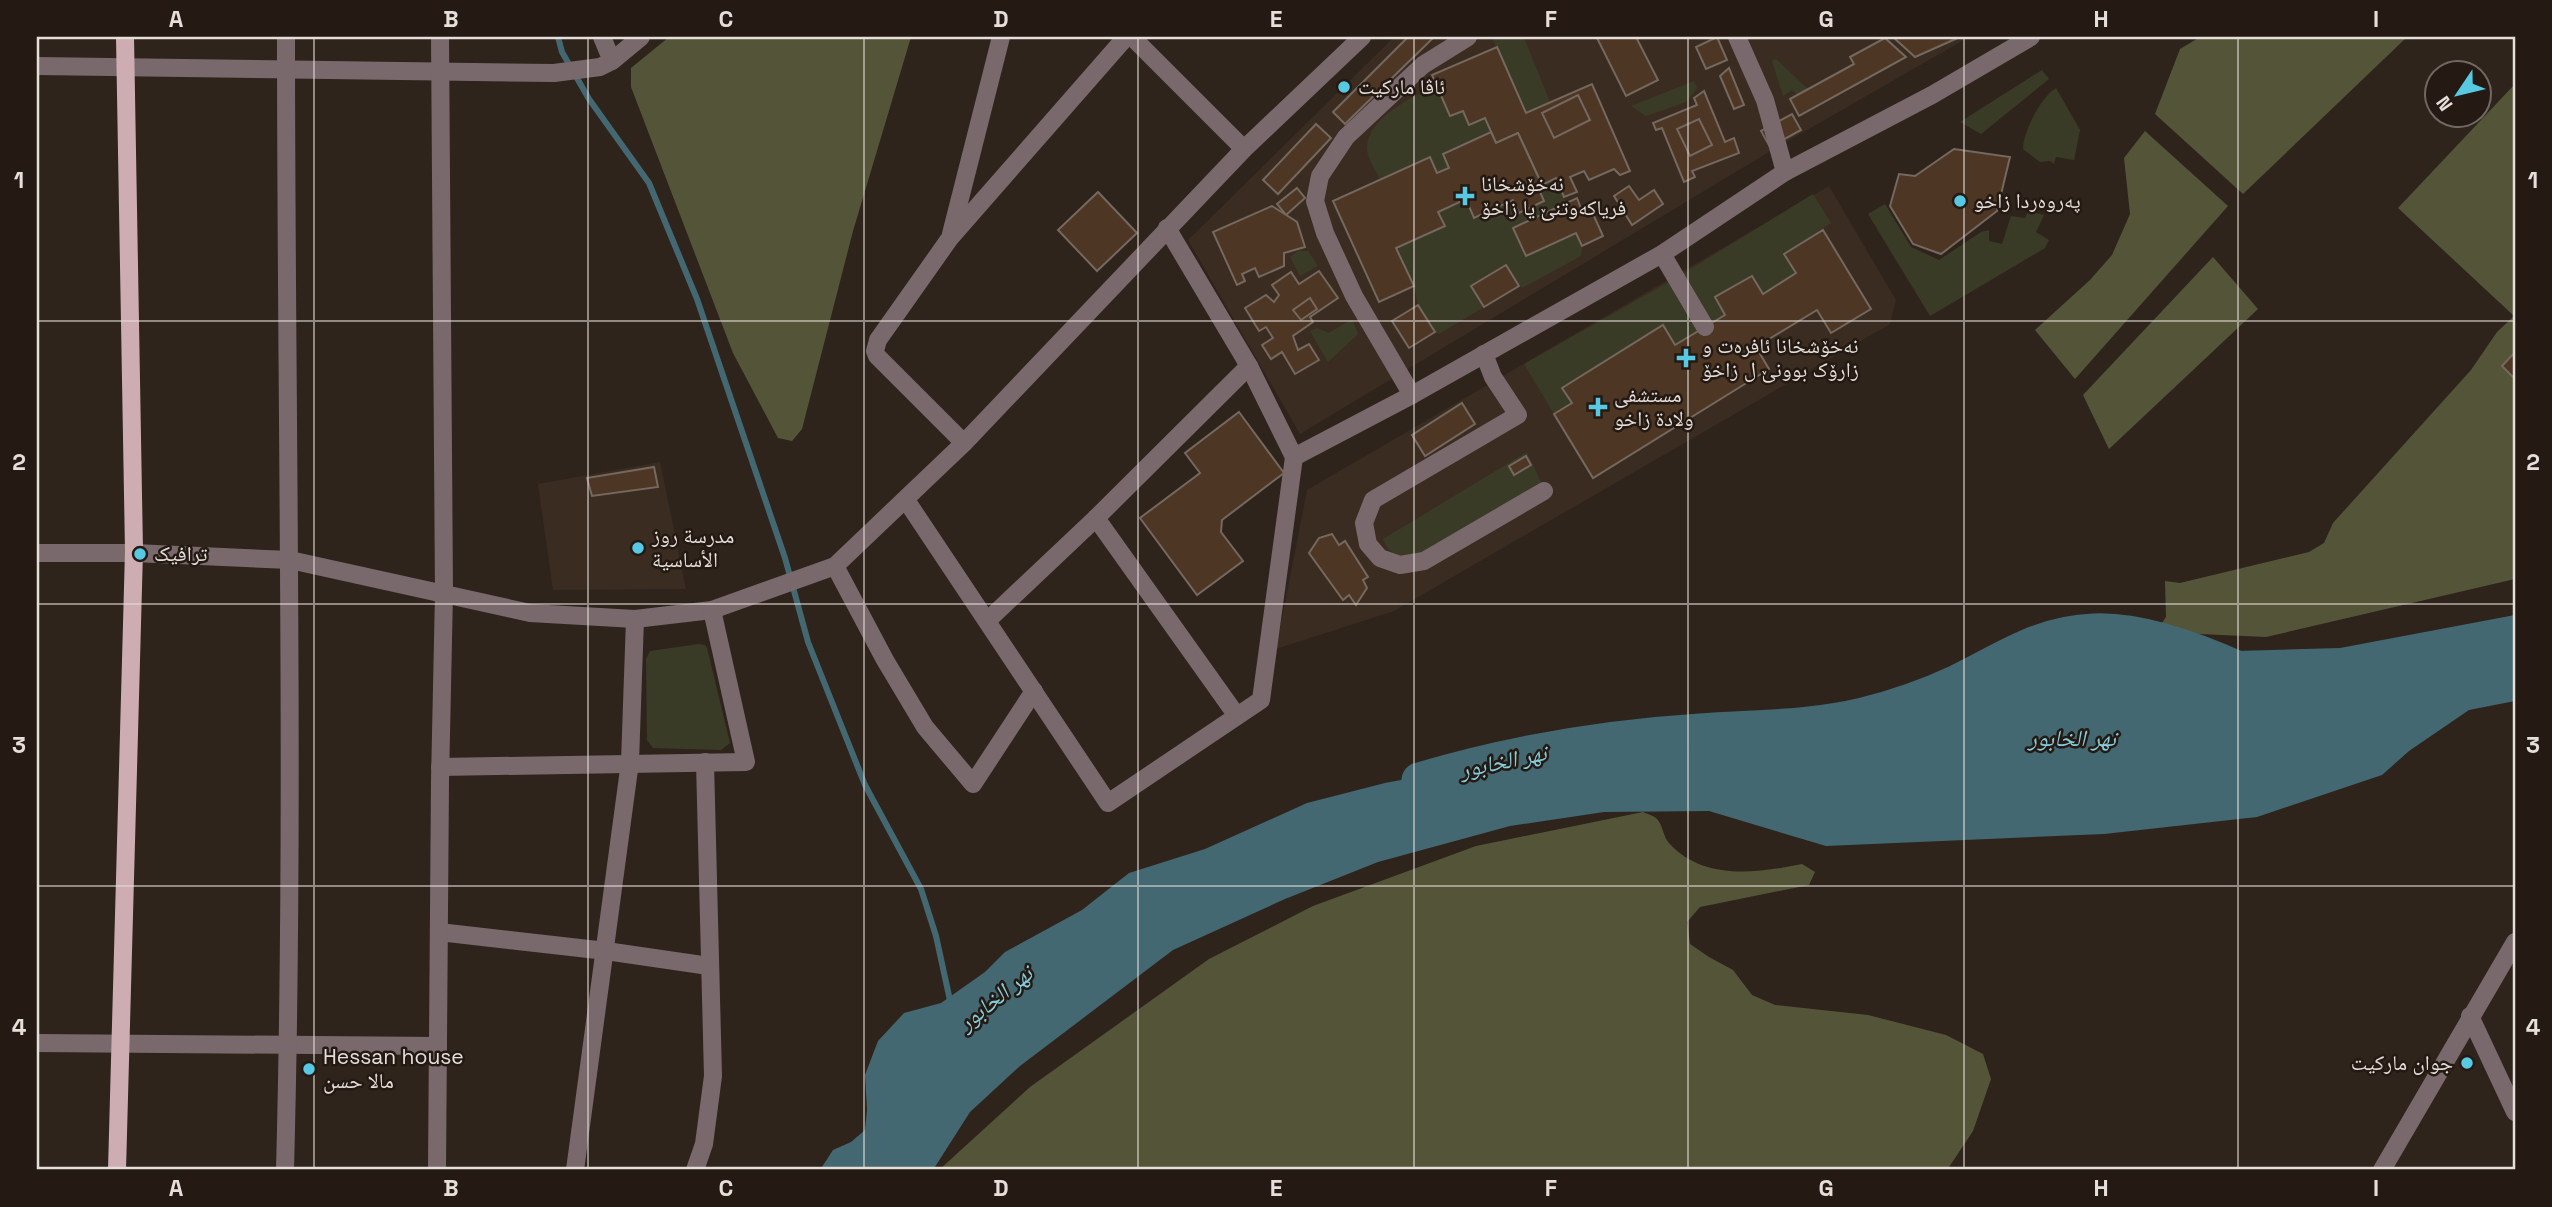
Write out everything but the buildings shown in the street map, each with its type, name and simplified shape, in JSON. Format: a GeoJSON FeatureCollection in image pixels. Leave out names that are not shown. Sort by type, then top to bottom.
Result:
{"type":"FeatureCollection","features":[{"type":"Feature","properties":{"kind":"main road"},"geometry":{"type":"LineString","coordinates":[[117,1170],[134,553],[125,37]]}},
{"type":"Feature","properties":{"kind":"street"},"geometry":{"type":"LineString","coordinates":[[285,1170],[290,561],[286,37]]}},
{"type":"Feature","properties":{"kind":"street"},"geometry":{"type":"LineString","coordinates":[[438,1170],[440,767],[444,593],[440,37]]}},
{"type":"Feature","properties":{"kind":"street"},"geometry":{"type":"LineString","coordinates":[[602,37],[606,64]]}},
{"type":"Feature","properties":{"kind":"street"},"geometry":{"type":"LineString","coordinates":[[37,66],[554,74],[606,64],[641,37]]}},
{"type":"Feature","properties":{"kind":"street"},"geometry":{"type":"LineString","coordinates":[[950,238],[1001,37]]}},
{"type":"Feature","properties":{"kind":"street"},"geometry":{"type":"LineString","coordinates":[[964,443],[877,356],[875,351],[878,340],[950,238],[1129,37],[1244,149]]}},
{"type":"Feature","properties":{"kind":"street"},"geometry":{"type":"LineString","coordinates":[[37,553],[134,553],[290,561],[530,613],[635,619],[720,607],[835,566],[964,443],[1244,149],[1362,37]]}},
{"type":"Feature","properties":{"kind":"street"},"geometry":{"type":"LineString","coordinates":[[1412,395],[1354,296],[1325,233],[1315,201],[1320,176],[1346,137],[1423,65],[1468,37]]}},
{"type":"Feature","properties":{"kind":"street"},"geometry":{"type":"LineString","coordinates":[[1737,37],[1765,100],[1785,172]]}},
{"type":"Feature","properties":{"kind":"street"},"geometry":{"type":"LineString","coordinates":[[1294,457],[1412,395],[1662,254],[1785,172],[1932,94],[2031,37]]}},
{"type":"Feature","properties":{"kind":"street"},"geometry":{"type":"LineString","coordinates":[[906,500],[1108,803],[1261,700],[1294,457],[1249,366],[1167,228]]}},
{"type":"Feature","properties":{"kind":"street"},"geometry":{"type":"LineString","coordinates":[[1662,254],[1705,327]]}},
{"type":"Feature","properties":{"kind":"street"},"geometry":{"type":"LineString","coordinates":[[1484,355],[1493,377],[1518,415],[1373,500],[1364,523],[1368,544],[1380,558],[1400,565],[1424,561],[1544,491]]}},
{"type":"Feature","properties":{"kind":"street"},"geometry":{"type":"LineString","coordinates":[[987,621],[1096,518],[1249,366]]}},
{"type":"Feature","properties":{"kind":"street"},"geometry":{"type":"LineString","coordinates":[[1096,518],[1237,716]]}},
{"type":"Feature","properties":{"kind":"street"},"geometry":{"type":"LineString","coordinates":[[835,566],[885,660],[925,727],[973,784],[1034,691]]}},
{"type":"Feature","properties":{"kind":"street"},"geometry":{"type":"LineString","coordinates":[[440,767],[746,762],[720,607]]}},
{"type":"Feature","properties":{"kind":"street"},"geometry":{"type":"LineString","coordinates":[[575,1170],[630,762],[635,619]]}},
{"type":"Feature","properties":{"kind":"street"},"geometry":{"type":"LineString","coordinates":[[695,1170],[704,1144],[713,1076],[705,762]]}},
{"type":"Feature","properties":{"kind":"street"},"geometry":{"type":"LineString","coordinates":[[439,932],[709,966]]}},
{"type":"Feature","properties":{"kind":"street"},"geometry":{"type":"LineString","coordinates":[[2384,1169],[2515,942]]}},
{"type":"Feature","properties":{"kind":"street"},"geometry":{"type":"LineString","coordinates":[[2470,1016],[2515,1112]]}},
{"type":"Feature","properties":{"kind":"street"},"geometry":{"type":"LineString","coordinates":[[37,1042],[438,1046]]}},
{"type":"Feature","properties":{"kind":"shaded area","name":"نه‌خۆشخانا فرياكه‌وتنێ يا زاخۆ"},"geometry":{"type":"Polygon","coordinates":[[[1394,37],[1969,37],[1769,152],[1300,434],[1188,240],[1394,37]]]}},
{"type":"Feature","properties":{"kind":"shaded area","name":"مستشفى ولادة زاخو"},"geometry":{"type":"Polygon","coordinates":[[[1829,186],[1896,300],[1890,324],[1394,611],[1276,649],[1307,490],[1829,186]]]}},
{"type":"Feature","properties":{"kind":"shaded area"},"geometry":{"type":"Polygon","coordinates":[[[660,462],[686,589],[553,590],[538,484],[660,462]]]}},
{"type":"Feature","properties":{"kind":"green space"},"geometry":{"type":"Polygon","coordinates":[[[669,37],[911,37],[853,231],[802,429],[792,441],[778,438],[733,353],[631,87],[631,68],[669,37]]]}},
{"type":"Feature","properties":{"kind":"green space"},"geometry":{"type":"Polygon","coordinates":[[[1501,37],[1523,37],[1550,102],[1526,113],[1493,40],[1501,37]]]}},
{"type":"Feature","properties":{"kind":"green space"},"geometry":{"type":"Polygon","coordinates":[[[2200,37],[2407,37],[2243,194],[2155,114],[2180,49],[2200,37]]]}},
{"type":"Feature","properties":{"kind":"green space"},"geometry":{"type":"Polygon","coordinates":[[[1776,59],[1808,89],[1798,95],[1792,90],[1783,96],[1772,61],[1776,59]]]}},
{"type":"Feature","properties":{"kind":"green space"},"geometry":{"type":"Polygon","coordinates":[[[2042,70],[2049,79],[1981,134],[1960,122],[2042,70]]]}},
{"type":"Feature","properties":{"kind":"green space"},"geometry":{"type":"Polygon","coordinates":[[[1694,81],[1697,88],[1686,102],[1646,116],[1631,106],[1694,81]]]}},
{"type":"Feature","properties":{"kind":"green space"},"geometry":{"type":"Polygon","coordinates":[[[1436,84],[1450,116],[1463,111],[1485,118],[1491,132],[1443,154],[1449,168],[1437,173],[1429,157],[1380,179],[1367,153],[1369,138],[1375,127],[1404,102],[1436,84]]]}},
{"type":"Feature","properties":{"kind":"green space"},"geometry":{"type":"Polygon","coordinates":[[[2515,84],[2515,579],[2266,637],[2156,632],[2166,617],[2165,581],[2180,583],[2309,552],[2324,543],[2333,523],[2471,370],[2497,332],[2514,316],[2398,208],[2472,130],[2492,130],[2492,108],[2515,84]]]}},
{"type":"Feature","properties":{"kind":"green space"},"geometry":{"type":"Polygon","coordinates":[[[2056,88],[2080,130],[2074,160],[2056,157],[2054,164],[2050,161],[2040,162],[2023,149],[2034,116],[2056,88]]]}},
{"type":"Feature","properties":{"kind":"green space"},"geometry":{"type":"Polygon","coordinates":[[[2145,131],[2228,206],[2075,379],[2035,330],[2090,280],[2112,255],[2130,214],[2124,158],[2145,131]]]}},
{"type":"Feature","properties":{"kind":"green space"},"geometry":{"type":"Polygon","coordinates":[[[1556,178],[1566,203],[1513,228],[1526,256],[1576,233],[1582,246],[1581,256],[1522,288],[1506,265],[1471,285],[1484,307],[1439,334],[1435,332],[1418,305],[1414,286],[1396,248],[1445,225],[1438,212],[1466,199],[1475,218],[1513,200],[1519,213],[1544,201],[1538,187],[1556,178]]]}},
{"type":"Feature","properties":{"kind":"green space"},"geometry":{"type":"Polygon","coordinates":[[[1813,194],[1831,223],[1784,254],[1796,273],[1763,294],[1752,276],[1715,297],[1725,315],[1675,345],[1663,326],[1562,387],[1572,403],[1554,414],[1524,364],[1676,278],[1813,194]]]}},
{"type":"Feature","properties":{"kind":"green space"},"geometry":{"type":"Polygon","coordinates":[[[1885,204],[1911,247],[1939,260],[1981,232],[1989,230],[1989,241],[2002,244],[2011,216],[2025,218],[2028,211],[2044,215],[2036,232],[2049,240],[2045,248],[1930,316],[1868,214],[1885,204]]]}},
{"type":"Feature","properties":{"kind":"green space"},"geometry":{"type":"Polygon","coordinates":[[[1298,251],[1308,251],[1318,266],[1300,276],[1290,257],[1298,251]]]}},
{"type":"Feature","properties":{"kind":"green space"},"geometry":{"type":"Polygon","coordinates":[[[2213,257],[2258,309],[2109,449],[2083,395],[2213,257]]]}},
{"type":"Feature","properties":{"kind":"green space"},"geometry":{"type":"Polygon","coordinates":[[[1352,319],[1358,334],[1328,362],[1310,331],[1317,328],[1329,333],[1352,319]]]}},
{"type":"Feature","properties":{"kind":"green space"},"geometry":{"type":"Polygon","coordinates":[[[1527,452],[1541,482],[1422,554],[1398,555],[1386,546],[1383,539],[1527,452]]]}},
{"type":"Feature","properties":{"kind":"green space"},"geometry":{"type":"Polygon","coordinates":[[[699,644],[707,648],[730,743],[721,750],[653,748],[647,740],[646,659],[650,651],[699,644]]]}},
{"type":"Feature","properties":{"kind":"green space"},"geometry":{"type":"Polygon","coordinates":[[[1643,812],[1657,819],[1669,843],[1698,864],[1714,869],[1750,871],[1802,864],[1815,872],[1809,885],[1700,907],[1687,922],[1690,944],[1733,970],[1752,995],[1775,1005],[1868,1015],[1946,1035],[1983,1054],[1991,1079],[1973,1131],[1947,1170],[939,1170],[1030,1087],[1209,959],[1313,906],[1476,846],[1643,812]]]}},
{"type":"Feature","properties":{"kind":"water","name":"نهر الخابور"},"geometry":{"type":"Polygon","coordinates":[[[2515,615],[2515,701],[2469,710],[2409,751],[2382,775],[2257,817],[2104,834],[1826,846],[1709,811],[1604,812],[1510,826],[1378,862],[1285,899],[1173,950],[1020,1066],[970,1112],[933,1170],[820,1170],[833,1150],[851,1142],[865,1130],[865,1075],[878,1041],[904,1013],[941,1003],[985,972],[1005,952],[1082,910],[1129,873],[1205,849],[1307,803],[1385,783],[1523,757],[1645,748],[1791,729],[1900,705],[2057,639],[2119,643],[2169,653],[2340,648],[2515,615]]]}},
{"type":"Feature","properties":{"kind":"waterway"},"geometry":{"type":"LineString","coordinates":[[558,37],[562,52],[589,99],[649,183],[697,299],[785,558],[808,642],[865,785],[921,889],[936,936],[951,1005]]}},
{"type":"Feature","properties":{"kind":"waterway","name":"نهر الخابور"},"geometry":{"type":"LineString","coordinates":[[1419,780],[1523,754],[1594,742],[1665,734],[1802,725],[1863,715],[1899,705],[1957,682],[2039,642],[2074,633],[2112,631],[2150,637],[2241,670]]}},
{"type":"Feature","properties":{"kind":"place","name":"ئاڤا ماركيت"},"geometry":{"type":"Point","coordinates":[1344,87]}},
{"type":"Feature","properties":{"kind":"place","name":"نه‌خۆشخانا فرياكه‌وتنێ يا زاخۆ"},"geometry":{"type":"Point","coordinates":[1465,196]}},
{"type":"Feature","properties":{"kind":"place","name":"په‌روه‌ردا زاخو"},"geometry":{"type":"Point","coordinates":[1960,201]}},
{"type":"Feature","properties":{"kind":"place","name":"نەخۆشخانا ئافرەت و زارۆک بوونێ ل زاخۆ"},"geometry":{"type":"Point","coordinates":[1686,358]}},
{"type":"Feature","properties":{"kind":"place","name":"مستشفى ولادة زاخو"},"geometry":{"type":"Point","coordinates":[1598,407]}},
{"type":"Feature","properties":{"kind":"place","name":"مدرسة روز الأساسية"},"geometry":{"type":"Point","coordinates":[638,548]}},
{"type":"Feature","properties":{"kind":"place","name":"ترافیک"},"geometry":{"type":"Point","coordinates":[140,554]}},
{"type":"Feature","properties":{"kind":"place","name":"جوان ماركيت"},"geometry":{"type":"Point","coordinates":[2467,1063]}},
{"type":"Feature","properties":{"kind":"place","name":"Hessan house مالا حسن"},"geometry":{"type":"Point","coordinates":[309,1069]}}]}
